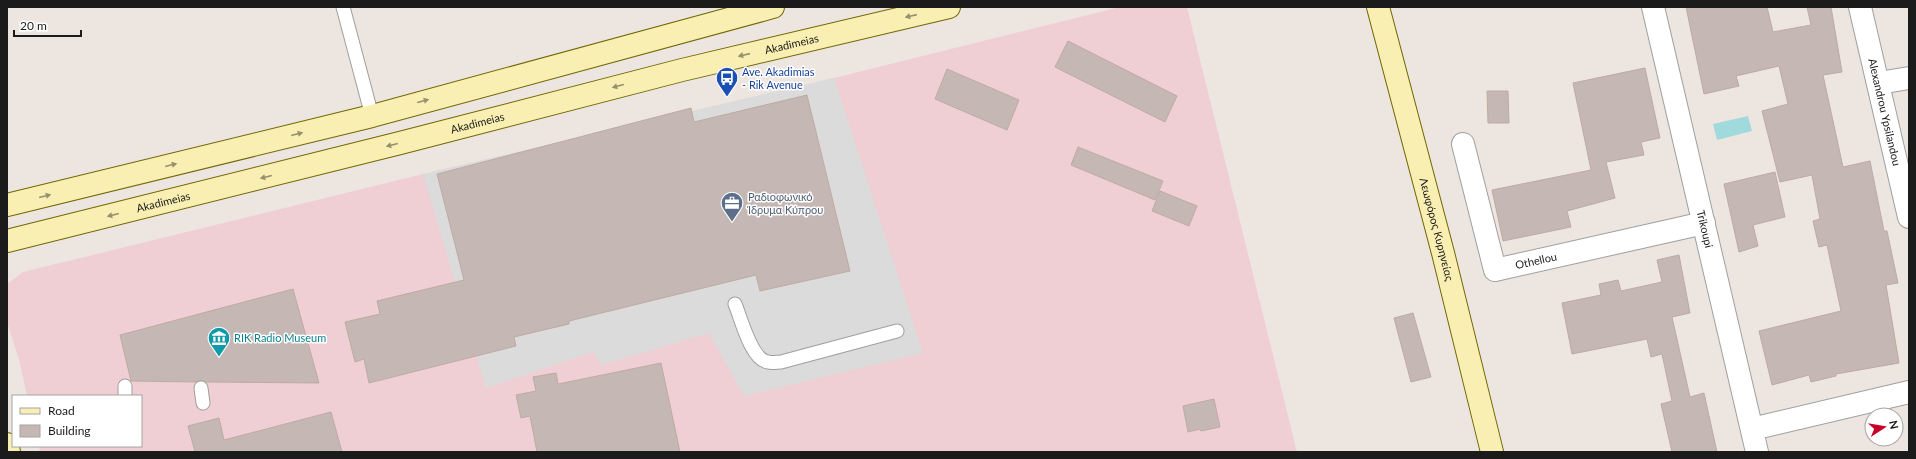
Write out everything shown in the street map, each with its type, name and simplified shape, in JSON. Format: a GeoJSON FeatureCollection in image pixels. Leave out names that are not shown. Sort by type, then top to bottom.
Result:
{"type":"FeatureCollection","features":[{"type":"Feature","properties":{"kind":"main road"},"geometry":{"type":"LineString","coordinates":[[7,205],[372,116],[773,7]]}},
{"type":"Feature","properties":{"kind":"main road","name":"Akadimeias"},"geometry":{"type":"LineString","coordinates":[[7,242],[682,70],[949,7]]}},
{"type":"Feature","properties":{"kind":"main road","name":"Λεωφόρος Κυρηνείας"},"geometry":{"type":"LineString","coordinates":[[1378,7],[1443,252],[1492,452]]}},
{"type":"Feature","properties":{"kind":"main road"},"geometry":{"type":"LineString","coordinates":[[7,444],[9,452]]}},
{"type":"Feature","properties":{"kind":"street","name":"Trikoupi"},"geometry":{"type":"LineString","coordinates":[[1653,7],[1757,452]]}},
{"type":"Feature","properties":{"kind":"street","name":"Alexandrou Ypsilandou"},"geometry":{"type":"LineString","coordinates":[[1860,7],[1879,83],[1909,217]]}},
{"type":"Feature","properties":{"kind":"street"},"geometry":{"type":"LineString","coordinates":[[1879,83],[1909,78]]}},
{"type":"Feature","properties":{"kind":"street","name":"Othellou"},"geometry":{"type":"LineString","coordinates":[[1464,144],[1495,270],[1704,223]]}},
{"type":"Feature","properties":{"kind":"street"},"geometry":{"type":"LineString","coordinates":[[1752,429],[1909,392]]}},
{"type":"Feature","properties":{"kind":"lane"},"geometry":{"type":"LineString","coordinates":[[343,7],[372,116]]}},
{"type":"Feature","properties":{"kind":"lane"},"geometry":{"type":"LineString","coordinates":[[736,304],[748,340],[757,354],[767,362],[781,362],[897,331]]}},
{"type":"Feature","properties":{"kind":"lane"},"geometry":{"type":"LineString","coordinates":[[201,388],[203,403]]}},
{"type":"Feature","properties":{"kind":"shaded area","name":"Ραδιοφωνικό Ίδρυμα Κύπρου"},"geometry":{"type":"Polygon","coordinates":[[[1120,7],[1187,7],[1297,452],[40,452],[39,447],[142,447],[142,395],[27,395],[19,360],[7,322],[7,284],[23,272],[423,174],[834,78],[1120,7]]]}},
{"type":"Feature","properties":{"kind":"shaded area"},"geometry":{"type":"Polygon","coordinates":[[[834,78],[923,353],[744,396],[709,333],[601,365],[593,352],[486,388],[423,174],[834,78]]]}},
{"type":"Feature","properties":{"kind":"water"},"geometry":{"type":"Polygon","coordinates":[[[1748,116],[1752,131],[1717,140],[1713,124],[1748,116]]]}},
{"type":"Feature","properties":{"kind":"building"},"geometry":{"type":"Polygon","coordinates":[[[1686,7],[1767,7],[1773,32],[1811,25],[1807,7],[1831,7],[1842,72],[1823,75],[1843,167],[1870,161],[1884,231],[1887,231],[1898,283],[1886,285],[1899,363],[1836,374],[1836,376],[1811,382],[1809,375],[1772,385],[1759,331],[1841,311],[1827,245],[1819,247],[1813,221],[1820,219],[1812,175],[1780,182],[1762,111],[1788,104],[1779,66],[1736,76],[1739,86],[1704,94],[1686,7]]]}},
{"type":"Feature","properties":{"kind":"building"},"geometry":{"type":"Polygon","coordinates":[[[1068,41],[1177,96],[1165,122],[1055,67],[1068,41]]]}},
{"type":"Feature","properties":{"kind":"building"},"geometry":{"type":"Polygon","coordinates":[[[1645,68],[1660,138],[1641,142],[1644,155],[1606,162],[1615,198],[1567,211],[1571,227],[1503,241],[1492,190],[1591,170],[1573,83],[1645,68]]]}},
{"type":"Feature","properties":{"kind":"building"},"geometry":{"type":"Polygon","coordinates":[[[947,69],[1019,100],[1007,130],[935,99],[947,69]]]}},
{"type":"Feature","properties":{"kind":"building"},"geometry":{"type":"Polygon","coordinates":[[[1487,91],[1508,91],[1509,123],[1488,123],[1487,91]]]}},
{"type":"Feature","properties":{"kind":"building"},"geometry":{"type":"Polygon","coordinates":[[[807,95],[850,271],[760,291],[756,275],[569,321],[569,324],[514,337],[516,346],[369,383],[364,359],[355,362],[345,322],[380,314],[377,301],[464,280],[437,174],[691,108],[694,122],[807,95]]]}},
{"type":"Feature","properties":{"kind":"building"},"geometry":{"type":"Polygon","coordinates":[[[1078,147],[1163,181],[1155,200],[1071,165],[1078,147]]]}},
{"type":"Feature","properties":{"kind":"building"},"geometry":{"type":"Polygon","coordinates":[[[1775,172],[1785,217],[1753,225],[1758,246],[1739,252],[1724,184],[1775,172]]]}},
{"type":"Feature","properties":{"kind":"building"},"geometry":{"type":"Polygon","coordinates":[[[1160,191],[1197,206],[1189,226],[1152,211],[1160,191]]]}},
{"type":"Feature","properties":{"kind":"building"},"geometry":{"type":"Polygon","coordinates":[[[1679,255],[1690,313],[1672,317],[1690,397],[1704,393],[1717,452],[1672,452],[1661,404],[1672,401],[1662,354],[1651,357],[1647,339],[1572,354],[1562,303],[1601,295],[1599,284],[1618,280],[1621,291],[1662,282],[1657,260],[1679,255]]]}},
{"type":"Feature","properties":{"kind":"building","name":"RIK Radio Museum"},"geometry":{"type":"Polygon","coordinates":[[[293,289],[319,383],[206,382],[200,380],[196,382],[131,381],[120,335],[293,289]]]}},
{"type":"Feature","properties":{"kind":"building"},"geometry":{"type":"Polygon","coordinates":[[[1413,313],[1431,377],[1411,382],[1394,318],[1413,313]]]}},
{"type":"Feature","properties":{"kind":"building"},"geometry":{"type":"Polygon","coordinates":[[[661,363],[680,452],[537,452],[530,416],[521,418],[516,395],[536,391],[533,377],[556,373],[558,384],[661,363]]]}},
{"type":"Feature","properties":{"kind":"building"},"geometry":{"type":"Polygon","coordinates":[[[1214,399],[1220,427],[1188,432],[1183,406],[1214,399]]]}},
{"type":"Feature","properties":{"kind":"building"},"geometry":{"type":"Polygon","coordinates":[[[331,412],[342,452],[195,452],[188,426],[219,418],[224,440],[331,412]]]}},
{"type":"Feature","properties":{"kind":"place","name":"Ave. Akadimias - Rik Avenue"},"geometry":{"type":"Point","coordinates":[727,98]}},
{"type":"Feature","properties":{"kind":"place","name":"Ραδιοφωνικό Ίδρυμα Κύπρου"},"geometry":{"type":"Point","coordinates":[732,222]}},
{"type":"Feature","properties":{"kind":"place","name":"RIK Radio Museum"},"geometry":{"type":"Point","coordinates":[219,358]}}]}
